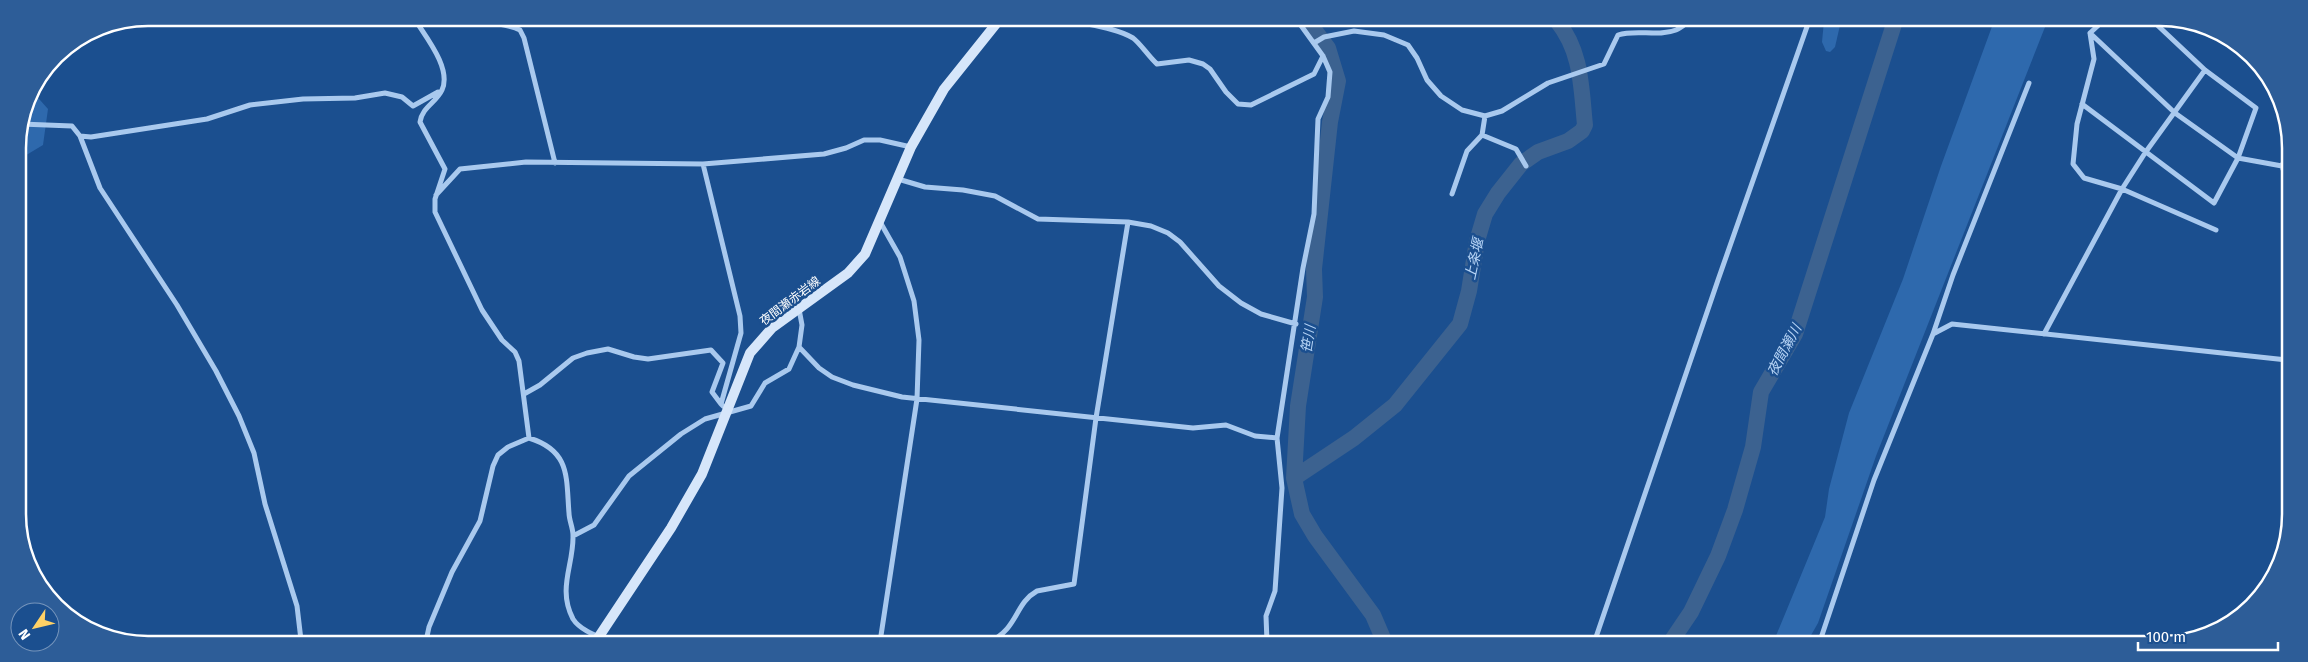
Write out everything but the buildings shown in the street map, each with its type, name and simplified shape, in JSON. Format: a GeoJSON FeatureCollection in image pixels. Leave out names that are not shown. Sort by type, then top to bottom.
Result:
{"type":"FeatureCollection","features":[{"type":"Feature","properties":{"kind":"main road","name":"夜間瀬赤岩線"},"geometry":{"type":"LineString","coordinates":[[604,636],[671,528],[702,474],[724,408],[750,353],[772,328],[848,273],[865,254],[911,146],[944,89],[994,27]]}},
{"type":"Feature","properties":{"kind":"street"},"geometry":{"type":"LineString","coordinates":[[1266,635],[1266,616],[1275,591],[1282,488],[1277,438],[1296,324],[1303,268],[1314,214],[1318,119],[1328,97],[1330,72],[1323,56],[1302,26]]}},
{"type":"Feature","properties":{"kind":"street"},"geometry":{"type":"LineString","coordinates":[[1315,43],[1324,37],[1354,31],[1384,35],[1408,45],[1417,58],[1427,80],[1441,96],[1462,110],[1485,116],[1502,110],[1548,83],[1591,70],[1604,64],[1618,35],[1630,31],[1653,33],[1676,30],[1682,26]]}},
{"type":"Feature","properties":{"kind":"street"},"geometry":{"type":"LineString","coordinates":[[1597,635],[1807,26]]}},
{"type":"Feature","properties":{"kind":"street"},"geometry":{"type":"LineString","coordinates":[[2090,33],[2098,26]]}},
{"type":"Feature","properties":{"kind":"street"},"geometry":{"type":"LineString","coordinates":[[2082,104],[2214,203],[2238,158],[2256,108],[2205,70],[2158,26]]}},
{"type":"Feature","properties":{"kind":"street"},"geometry":{"type":"LineString","coordinates":[[420,27],[433,46],[443,70],[442,90],[421,114],[420,122],[445,169],[436,195],[436,212],[482,310],[502,340],[515,352],[519,361],[530,438]]}},
{"type":"Feature","properties":{"kind":"street"},"geometry":{"type":"LineString","coordinates":[[512,27],[520,30],[524,38],[555,163]]}},
{"type":"Feature","properties":{"kind":"street"},"geometry":{"type":"LineString","coordinates":[[1094,27],[1118,32],[1135,40],[1146,55],[1157,64],[1189,60],[1203,64],[1210,69],[1226,92],[1238,104],[1251,105],[1299,83],[1314,74],[1323,56]]}},
{"type":"Feature","properties":{"kind":"street"},"geometry":{"type":"LineString","coordinates":[[2090,33],[2094,59],[2077,124],[2073,164],[2084,178],[2122,190],[2216,230]]}},
{"type":"Feature","properties":{"kind":"street"},"geometry":{"type":"LineString","coordinates":[[2090,33],[2175,113],[2238,158],[2282,166]]}},
{"type":"Feature","properties":{"kind":"street"},"geometry":{"type":"LineString","coordinates":[[2044,334],[2122,190],[2145,153],[2205,70]]}},
{"type":"Feature","properties":{"kind":"street"},"geometry":{"type":"LineString","coordinates":[[1822,635],[1874,480],[2029,83]]}},
{"type":"Feature","properties":{"kind":"street"},"geometry":{"type":"LineString","coordinates":[[80,136],[91,137],[207,119],[250,105],[303,99],[355,98],[385,93],[402,97],[413,106],[442,90]]}},
{"type":"Feature","properties":{"kind":"street"},"geometry":{"type":"LineString","coordinates":[[1452,194],[1467,151],[1482,135],[1485,116]]}},
{"type":"Feature","properties":{"kind":"street"},"geometry":{"type":"LineString","coordinates":[[29,124],[72,126],[80,136],[100,188],[177,305],[238,416],[254,453],[265,504],[290,579],[297,606],[301,636]]}},
{"type":"Feature","properties":{"kind":"street"},"geometry":{"type":"LineString","coordinates":[[1482,135],[1516,148],[1526,166]]}},
{"type":"Feature","properties":{"kind":"street"},"geometry":{"type":"LineString","coordinates":[[436,195],[460,169],[526,162],[703,164],[824,154],[846,148],[864,140],[880,140],[911,146]]}},
{"type":"Feature","properties":{"kind":"street"},"geometry":{"type":"LineString","coordinates":[[703,164],[740,316],[741,333],[724,408]]}},
{"type":"Feature","properties":{"kind":"street"},"geometry":{"type":"LineString","coordinates":[[898,179],[925,188],[963,190],[995,196],[1038,219],[1128,222],[1151,226],[1168,233],[1180,242],[1219,286],[1241,303],[1262,314],[1296,324]]}},
{"type":"Feature","properties":{"kind":"street"},"geometry":{"type":"LineString","coordinates":[[879,220],[900,257],[914,301],[919,340],[918,399],[881,636]]}},
{"type":"Feature","properties":{"kind":"street"},"geometry":{"type":"LineString","coordinates":[[1001,636],[1010,627],[1026,598],[1031,594],[1074,584],[1096,418],[1128,222]]}},
{"type":"Feature","properties":{"kind":"street"},"geometry":{"type":"LineString","coordinates":[[573,536],[594,525],[618,489],[649,458],[681,434],[724,408],[752,406],[764,383],[789,369],[799,347],[802,325],[799,308]]}},
{"type":"Feature","properties":{"kind":"street"},"geometry":{"type":"LineString","coordinates":[[1932,334],[1952,324],[2282,359]]}},
{"type":"Feature","properties":{"kind":"street"},"geometry":{"type":"LineString","coordinates":[[799,347],[819,368],[832,376],[853,384],[918,399],[1193,428],[1226,425],[1254,436],[1277,438]]}},
{"type":"Feature","properties":{"kind":"street"},"geometry":{"type":"LineString","coordinates":[[524,394],[540,385],[573,358],[587,352],[608,348],[634,357],[648,358],[711,350],[722,363],[712,392],[724,408]]}},
{"type":"Feature","properties":{"kind":"street"},"geometry":{"type":"LineString","coordinates":[[427,636],[452,572],[480,521],[493,466],[498,456],[508,447],[530,438],[541,442],[551,449],[564,468],[568,483],[569,513],[573,536],[565,584],[567,602],[574,620],[581,628],[594,636]]}},
{"type":"Feature","properties":{"kind":"shaded area"},"geometry":{"type":"Polygon","coordinates":[[[1824,26],[1840,26],[1835,47],[1830,52],[1826,51],[1822,42],[1824,26]]]}},
{"type":"Feature","properties":{"kind":"shaded area"},"geometry":{"type":"Polygon","coordinates":[[[1992,26],[2045,26],[1876,456],[1818,623],[1811,635],[1776,635],[1825,517],[1829,489],[1849,413],[1903,279],[1941,166],[1992,26]]]}},
{"type":"Feature","properties":{"kind":"shaded area"},"geometry":{"type":"Polygon","coordinates":[[[38,98],[48,109],[43,145],[27,155],[30,117],[38,98]]]}},
{"type":"Feature","properties":{"kind":"waterway","name":"笹川"},"geometry":{"type":"LineString","coordinates":[[1312,26],[1328,48],[1338,81],[1330,122],[1314,269],[1315,297],[1298,406],[1294,478],[1302,514],[1315,536],[1373,615],[1382,635]]}},
{"type":"Feature","properties":{"kind":"waterway","name":"上条堰"},"geometry":{"type":"LineString","coordinates":[[1294,478],[1354,438],[1395,405],[1460,324],[1469,291],[1477,241],[1485,214],[1498,193],[1521,164],[1538,152],[1568,141],[1582,131],[1585,125],[1579,70],[1571,45],[1561,26]]}},
{"type":"Feature","properties":{"kind":"waterway","name":"夜間瀬川"},"geometry":{"type":"LineString","coordinates":[[1675,635],[1691,612],[1718,556],[1735,510],[1753,447],[1761,392],[1795,334],[1893,26]]}}]}
